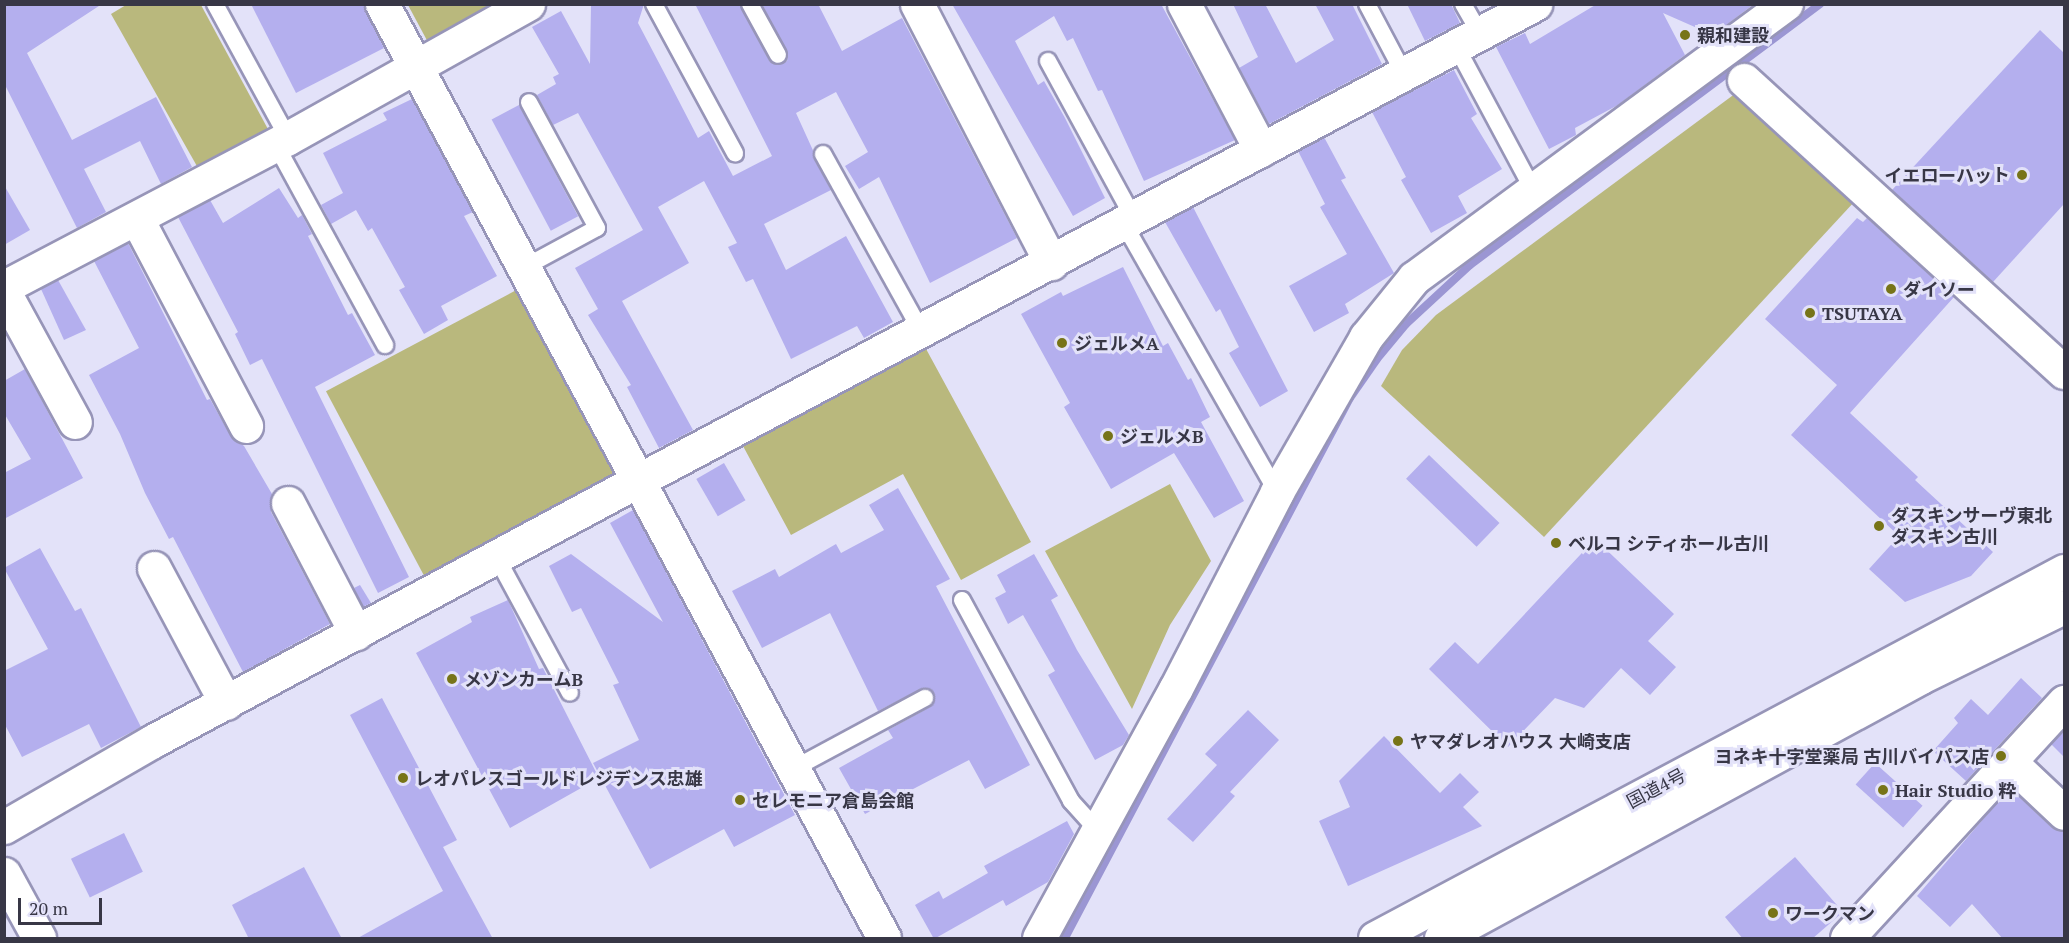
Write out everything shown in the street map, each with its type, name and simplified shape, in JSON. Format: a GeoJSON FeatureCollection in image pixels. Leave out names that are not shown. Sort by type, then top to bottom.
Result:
{"type":"FeatureCollection","features":[{"type":"Feature","properties":{"kind":"main road"},"geometry":{"type":"LineString","coordinates":[[382,4],[884,939]]}},
{"type":"Feature","properties":{"kind":"main road"},"geometry":{"type":"LineString","coordinates":[[75,422],[4,290],[282,141],[414,65],[528,4]]}},
{"type":"Feature","properties":{"kind":"main road"},"geometry":{"type":"LineString","coordinates":[[917,4],[1051,263]]}},
{"type":"Feature","properties":{"kind":"main road"},"geometry":{"type":"LineString","coordinates":[[1184,4],[1261,150]]}},
{"type":"Feature","properties":{"kind":"main road"},"geometry":{"type":"LineString","coordinates":[[4,827],[226,703],[639,480],[1051,263],[1534,4]]}},
{"type":"Feature","properties":{"kind":"main road"},"geometry":{"type":"LineString","coordinates":[[1039,939],[1276,492],[1366,337],[1414,278],[1532,188],[1772,13]]}},
{"type":"Feature","properties":{"kind":"main road"},"geometry":{"type":"LineString","coordinates":[[1744,80],[2064,372]]}},
{"type":"Feature","properties":{"kind":"main road"},"geometry":{"type":"LineString","coordinates":[[137,219],[246,426]]}},
{"type":"Feature","properties":{"kind":"main road"},"geometry":{"type":"LineString","coordinates":[[288,503],[356,633]]}},
{"type":"Feature","properties":{"kind":"main road"},"geometry":{"type":"LineString","coordinates":[[154,568],[226,703]]}},
{"type":"Feature","properties":{"kind":"main road","name":"国道4号"},"geometry":{"type":"LineString","coordinates":[[1375,939],[2064,571]]}},
{"type":"Feature","properties":{"kind":"main road","name":"国道4号"},"geometry":{"type":"LineString","coordinates":[[1441,939],[1921,677],[2064,607]]}},
{"type":"Feature","properties":{"kind":"main road"},"geometry":{"type":"LineString","coordinates":[[1847,939],[2064,702]]}},
{"type":"Feature","properties":{"kind":"main road"},"geometry":{"type":"LineString","coordinates":[[2010,762],[2064,813]]}},
{"type":"Feature","properties":{"kind":"main road"},"geometry":{"type":"LineString","coordinates":[[4,874],[39,939]]}},
{"type":"Feature","properties":{"kind":"lane"},"geometry":{"type":"LineString","coordinates":[[215,4],[385,345]]}},
{"type":"Feature","properties":{"kind":"lane"},"geometry":{"type":"LineString","coordinates":[[654,4],[735,153]]}},
{"type":"Feature","properties":{"kind":"lane"},"geometry":{"type":"LineString","coordinates":[[750,4],[778,55]]}},
{"type":"Feature","properties":{"kind":"lane"},"geometry":{"type":"LineString","coordinates":[[1367,4],[1404,74]]}},
{"type":"Feature","properties":{"kind":"lane"},"geometry":{"type":"LineString","coordinates":[[1463,4],[1468,40],[1532,188]]}},
{"type":"Feature","properties":{"kind":"lane"},"geometry":{"type":"LineString","coordinates":[[1048,62],[1129,221],[1276,492]]}},
{"type":"Feature","properties":{"kind":"lane"},"geometry":{"type":"LineString","coordinates":[[523,268],[597,228],[529,102]]}},
{"type":"Feature","properties":{"kind":"lane"},"geometry":{"type":"LineString","coordinates":[[823,154],[921,331]]}},
{"type":"Feature","properties":{"kind":"lane"},"geometry":{"type":"LineString","coordinates":[[496,558],[570,693]]}},
{"type":"Feature","properties":{"kind":"lane"},"geometry":{"type":"LineString","coordinates":[[962,600],[1071,801],[1098,831]]}},
{"type":"Feature","properties":{"kind":"lane"},"geometry":{"type":"LineString","coordinates":[[793,769],[924,698]]}},
{"type":"Feature","properties":{"kind":"shaded area"},"geometry":{"type":"Polygon","coordinates":[[[126,5],[201,5],[269,131],[198,168],[111,14],[126,5]]]}},
{"type":"Feature","properties":{"kind":"shaded area"},"geometry":{"type":"Polygon","coordinates":[[[408,5],[503,5],[430,46],[408,5]]]}},
{"type":"Feature","properties":{"kind":"shaded area"},"geometry":{"type":"Polygon","coordinates":[[[1736,93],[1855,201],[1544,537],[1381,386],[1402,350],[1436,315],[1736,93]]]}},
{"type":"Feature","properties":{"kind":"shaded area"},"geometry":{"type":"Polygon","coordinates":[[[522,287],[622,476],[426,580],[326,391],[522,287]]]}},
{"type":"Feature","properties":{"kind":"shaded area"},"geometry":{"type":"Polygon","coordinates":[[[925,347],[1031,542],[961,580],[903,474],[791,535],[743,446],[925,347]]]}},
{"type":"Feature","properties":{"kind":"shaded area"},"geometry":{"type":"Polygon","coordinates":[[[1170,484],[1211,561],[1170,625],[1132,709],[1045,551],[1170,484]]]}},
{"type":"Feature","properties":{"kind":"building"},"geometry":{"type":"Polygon","coordinates":[[[4,4],[102,4],[27,53],[72,140],[156,97],[192,167],[161,184],[140,141],[84,169],[106,212],[77,228],[4,83],[4,4]]]}},
{"type":"Feature","properties":{"kind":"building"},"geometry":{"type":"Polygon","coordinates":[[[251,4],[363,4],[384,48],[296,93],[251,4]]]}},
{"type":"Feature","properties":{"kind":"building"},"geometry":{"type":"Polygon","coordinates":[[[591,4],[644,4],[638,23],[698,138],[709,131],[733,176],[772,156],[695,4],[740,4],[769,60],[777,65],[787,61],[788,55],[762,4],[818,4],[842,51],[902,18],[1017,238],[930,283],[879,177],[859,189],[845,166],[868,152],[836,92],[796,113],[831,190],[764,224],[786,270],[846,236],[893,322],[864,338],[857,326],[791,359],[753,279],[746,282],[728,247],[737,243],[704,181],[658,207],[689,263],[622,301],[693,430],[659,448],[627,387],[631,385],[588,315],[598,309],[575,268],[643,230],[578,113],[553,125],[537,95],[556,84],[553,77],[559,74],[532,27],[561,11],[590,64],[591,4]]]}},
{"type":"Feature","properties":{"kind":"building"},"geometry":{"type":"Polygon","coordinates":[[[952,4],[1161,4],[1235,140],[1144,181],[1102,90],[1098,91],[1073,38],[1067,41],[1054,16],[1015,41],[1038,85],[1044,81],[1105,198],[1073,216],[952,4]]]}},
{"type":"Feature","properties":{"kind":"building"},"geometry":{"type":"Polygon","coordinates":[[[1233,4],[1265,4],[1296,63],[1334,40],[1315,4],[1352,4],[1382,64],[1269,124],[1239,68],[1258,57],[1233,4]]]}},
{"type":"Feature","properties":{"kind":"building"},"geometry":{"type":"Polygon","coordinates":[[[1407,4],[1451,4],[1460,23],[1425,41],[1407,4]]]}},
{"type":"Feature","properties":{"kind":"building"},"geometry":{"type":"Polygon","coordinates":[[[1597,4],[1754,4],[1713,35],[1663,13],[1685,55],[1618,105],[1575,128],[1576,135],[1549,149],[1496,47],[1525,33],[1530,44],[1597,4]]]}},
{"type":"Feature","properties":{"kind":"building"},"geometry":{"type":"Polygon","coordinates":[[[2040,30],[2064,53],[2064,204],[1993,282],[1892,190],[2040,30]]]}},
{"type":"Feature","properties":{"kind":"building"},"geometry":{"type":"Polygon","coordinates":[[[1454,70],[1477,114],[1471,118],[1502,169],[1458,196],[1467,213],[1431,233],[1401,180],[1406,177],[1372,112],[1454,70]]]}},
{"type":"Feature","properties":{"kind":"building"},"geometry":{"type":"Polygon","coordinates":[[[412,99],[473,212],[464,216],[497,276],[441,306],[448,320],[424,334],[399,290],[405,287],[372,228],[368,231],[356,210],[331,224],[321,205],[343,193],[323,153],[387,120],[383,113],[412,99]]]}},
{"type":"Feature","properties":{"kind":"building"},"geometry":{"type":"Polygon","coordinates":[[[519,105],[578,216],[551,231],[492,120],[519,105]]]}},
{"type":"Feature","properties":{"kind":"building"},"geometry":{"type":"Polygon","coordinates":[[[1324,137],[1346,178],[1341,180],[1394,273],[1345,304],[1349,313],[1314,332],[1289,286],[1347,254],[1320,207],[1325,204],[1298,151],[1324,137]]]}},
{"type":"Feature","properties":{"kind":"building"},"geometry":{"type":"Polygon","coordinates":[[[4,185],[30,230],[4,245],[4,185]]]}},
{"type":"Feature","properties":{"kind":"building"},"geometry":{"type":"Polygon","coordinates":[[[279,188],[298,218],[302,215],[312,234],[308,236],[348,315],[352,313],[375,355],[315,387],[409,577],[378,593],[262,359],[250,365],[235,334],[238,332],[178,217],[210,200],[223,223],[279,188]]]}},
{"type":"Feature","properties":{"kind":"building"},"geometry":{"type":"Polygon","coordinates":[[[1193,207],[1288,391],[1260,407],[1229,353],[1239,347],[1220,309],[1216,312],[1165,222],[1193,207]]]}},
{"type":"Feature","properties":{"kind":"building"},"geometry":{"type":"Polygon","coordinates":[[[1857,218],[1863,222],[1867,218],[1954,297],[1850,413],[1918,477],[1915,480],[1993,552],[1971,576],[1905,602],[1869,569],[1899,536],[1791,435],[1837,385],[1765,319],[1857,218]]]}},
{"type":"Feature","properties":{"kind":"building"},"geometry":{"type":"Polygon","coordinates":[[[128,243],[207,400],[210,399],[230,435],[244,446],[272,494],[271,512],[330,624],[243,672],[173,537],[169,539],[145,493],[120,434],[89,375],[139,348],[94,261],[128,243]]]}},
{"type":"Feature","properties":{"kind":"building"},"geometry":{"type":"Polygon","coordinates":[[[1123,267],[1163,346],[1168,343],[1188,380],[1191,378],[1210,417],[1201,422],[1244,501],[1214,518],[1174,453],[1111,489],[1064,407],[1070,403],[1021,314],[1061,292],[1063,296],[1123,267]]]}},
{"type":"Feature","properties":{"kind":"building"},"geometry":{"type":"Polygon","coordinates":[[[58,280],[86,330],[64,340],[41,289],[58,280]]]}},
{"type":"Feature","properties":{"kind":"building"},"geometry":{"type":"Polygon","coordinates":[[[25,369],[83,478],[4,519],[4,473],[31,459],[4,413],[4,381],[25,369]]]}},
{"type":"Feature","properties":{"kind":"building"},"geometry":{"type":"Polygon","coordinates":[[[1429,455],[1499,523],[1477,547],[1406,479],[1429,455]]]}},
{"type":"Feature","properties":{"kind":"building"},"geometry":{"type":"Polygon","coordinates":[[[724,463],[746,500],[718,516],[696,479],[724,463]]]}},
{"type":"Feature","properties":{"kind":"building"},"geometry":{"type":"Polygon","coordinates":[[[898,488],[950,579],[936,586],[1030,765],[985,789],[969,760],[865,814],[839,768],[893,738],[888,730],[930,707],[934,693],[921,689],[878,711],[830,613],[762,648],[732,591],[775,569],[779,577],[836,544],[841,553],[884,530],[869,505],[898,488]]]}},
{"type":"Feature","properties":{"kind":"building"},"geometry":{"type":"Polygon","coordinates":[[[633,510],[795,815],[734,847],[724,829],[650,869],[593,763],[639,740],[613,685],[619,683],[581,608],[572,612],[549,566],[571,554],[663,622],[610,523],[633,510]]]}},
{"type":"Feature","properties":{"kind":"building"},"geometry":{"type":"Polygon","coordinates":[[[1595,539],[1674,614],[1648,641],[1676,667],[1650,695],[1621,668],[1584,708],[1555,698],[1508,747],[1429,669],[1455,642],[1478,664],[1595,539]]]}},
{"type":"Feature","properties":{"kind":"building"},"geometry":{"type":"Polygon","coordinates":[[[40,548],[75,611],[81,608],[141,727],[101,748],[89,724],[22,757],[4,723],[4,671],[48,649],[4,568],[40,548]]]}},
{"type":"Feature","properties":{"kind":"building"},"geometry":{"type":"Polygon","coordinates":[[[1034,554],[1058,596],[1051,600],[1077,650],[1129,735],[1123,745],[1095,760],[1048,675],[1055,671],[1023,615],[1008,624],[995,598],[1006,592],[997,575],[1034,554]]]}},
{"type":"Feature","properties":{"kind":"building"},"geometry":{"type":"Polygon","coordinates":[[[360,585],[371,603],[363,607],[354,588],[360,585]]]}},
{"type":"Feature","properties":{"kind":"building"},"geometry":{"type":"Polygon","coordinates":[[[508,600],[539,669],[543,668],[599,778],[510,828],[416,653],[472,622],[470,617],[508,600]]]}},
{"type":"Feature","properties":{"kind":"building"},"geometry":{"type":"Polygon","coordinates":[[[2021,678],[2042,698],[1966,781],[1933,751],[1958,723],[1954,718],[1971,699],[1988,715],[2021,678]]]}},
{"type":"Feature","properties":{"kind":"building"},"geometry":{"type":"Polygon","coordinates":[[[382,698],[457,840],[443,847],[493,939],[356,939],[443,891],[350,715],[382,698]]]}},
{"type":"Feature","properties":{"kind":"building"},"geometry":{"type":"Polygon","coordinates":[[[1248,710],[1279,740],[1230,792],[1235,796],[1193,842],[1167,819],[1217,765],[1205,754],[1248,710]]]}},
{"type":"Feature","properties":{"kind":"building"},"geometry":{"type":"Polygon","coordinates":[[[2064,729],[2064,757],[2051,744],[2064,729]]]}},
{"type":"Feature","properties":{"kind":"building"},"geometry":{"type":"Polygon","coordinates":[[[1384,736],[1440,793],[1460,773],[1479,792],[1463,807],[1482,826],[1348,886],[1319,821],[1350,807],[1339,781],[1384,736]]]}},
{"type":"Feature","properties":{"kind":"building"},"geometry":{"type":"Polygon","coordinates":[[[1875,763],[1923,806],[1903,827],[1856,785],[1875,763]]]}},
{"type":"Feature","properties":{"kind":"building"},"geometry":{"type":"Polygon","coordinates":[[[2010,788],[2051,827],[2064,831],[2064,939],[2003,939],[1972,904],[1950,927],[1917,896],[2010,788]]]}},
{"type":"Feature","properties":{"kind":"building"},"geometry":{"type":"Polygon","coordinates":[[[1067,821],[1074,834],[1048,882],[1006,906],[1003,900],[934,939],[915,905],[939,891],[943,899],[988,873],[984,866],[1067,821]]]}},
{"type":"Feature","properties":{"kind":"building"},"geometry":{"type":"Polygon","coordinates":[[[124,833],[143,872],[90,898],[71,859],[124,833]]]}},
{"type":"Feature","properties":{"kind":"building"},"geometry":{"type":"Polygon","coordinates":[[[1795,857],[1843,912],[1812,939],[1743,939],[1725,917],[1795,857]]]}},
{"type":"Feature","properties":{"kind":"building"},"geometry":{"type":"Polygon","coordinates":[[[304,867],[342,939],[249,939],[232,905],[304,867]]]}},
{"type":"Feature","properties":{"kind":"waterway"},"geometry":{"type":"LineString","coordinates":[[1065,938],[1350,398],[1377,359],[1406,324],[1470,265],[1820,4]]}},
{"type":"Feature","properties":{"kind":"place","name":"親和建設"},"geometry":{"type":"Point","coordinates":[1685,35]}},
{"type":"Feature","properties":{"kind":"place","name":"イエローハット"},"geometry":{"type":"Point","coordinates":[2022,175]}},
{"type":"Feature","properties":{"kind":"place","name":"ダイソー"},"geometry":{"type":"Point","coordinates":[1891,289]}},
{"type":"Feature","properties":{"kind":"place","name":"TSUTAYA"},"geometry":{"type":"Point","coordinates":[1810,313]}},
{"type":"Feature","properties":{"kind":"place","name":"ジェルメA"},"geometry":{"type":"Point","coordinates":[1062,343]}},
{"type":"Feature","properties":{"kind":"place","name":"ジェルメB"},"geometry":{"type":"Point","coordinates":[1108,436]}},
{"type":"Feature","properties":{"kind":"place","name":"ダスキンサーヴ東北 ダスキン古川"},"geometry":{"type":"Point","coordinates":[1879,526]}},
{"type":"Feature","properties":{"kind":"place","name":"ベルコ シティホール古川"},"geometry":{"type":"Point","coordinates":[1556,543]}},
{"type":"Feature","properties":{"kind":"place","name":"メゾンカームB"},"geometry":{"type":"Point","coordinates":[452,679]}},
{"type":"Feature","properties":{"kind":"place","name":"ヤマダレオハウス 大崎支店"},"geometry":{"type":"Point","coordinates":[1398,741]}},
{"type":"Feature","properties":{"kind":"place","name":"ヨネキ十字堂薬局 古川バイパス店"},"geometry":{"type":"Point","coordinates":[2001,756]}},
{"type":"Feature","properties":{"kind":"place","name":"レオパレスゴールドレジデンス忠雄"},"geometry":{"type":"Point","coordinates":[403,778]}},
{"type":"Feature","properties":{"kind":"place","name":"Hair Studio 粋"},"geometry":{"type":"Point","coordinates":[1883,790]}},
{"type":"Feature","properties":{"kind":"place","name":"セレモニア倉島会館"},"geometry":{"type":"Point","coordinates":[740,800]}},
{"type":"Feature","properties":{"kind":"place","name":"ワークマン"},"geometry":{"type":"Point","coordinates":[1773,913]}}]}
